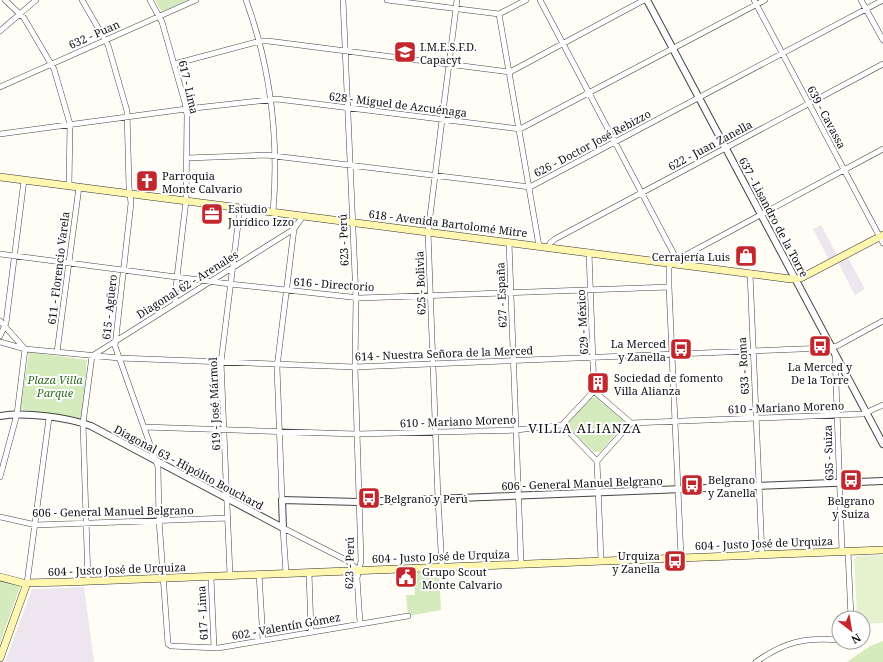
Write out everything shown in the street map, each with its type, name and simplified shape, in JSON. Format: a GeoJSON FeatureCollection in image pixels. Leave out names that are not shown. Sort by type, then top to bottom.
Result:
{"type":"FeatureCollection","features":[{"type":"Feature","properties":{"kind":"main road","name":"618 - Avenida Bartolomé Mitre"},"geometry":{"type":"LineString","coordinates":[[0,177],[273,213],[673,261],[795,279]]}},
{"type":"Feature","properties":{"kind":"main road"},"geometry":{"type":"LineString","coordinates":[[795,279],[882,238]]}},
{"type":"Feature","properties":{"kind":"main road","name":"604 - Justo José de Urquiza"},"geometry":{"type":"LineString","coordinates":[[0,577],[27,583],[883,550]]}},
{"type":"Feature","properties":{"kind":"main road"},"geometry":{"type":"LineString","coordinates":[[0,658],[27,583]]}},
{"type":"Feature","properties":{"kind":"street"},"geometry":{"type":"LineString","coordinates":[[5,0],[21,14],[52,63],[70,124],[70,186]]}},
{"type":"Feature","properties":{"kind":"street"},"geometry":{"type":"LineString","coordinates":[[0,31],[36,0]]}},
{"type":"Feature","properties":{"kind":"street","name":"615 - Agüero"},"geometry":{"type":"LineString","coordinates":[[82,0],[106,40],[128,117],[129,187],[131,204],[115,342],[119,358],[156,461],[168,644]]}},
{"type":"Feature","properties":{"kind":"street","name":"617 - Lima"},"geometry":{"type":"LineString","coordinates":[[150,0],[160,16],[186,109],[186,201],[175,303]]}},
{"type":"Feature","properties":{"kind":"street","name":"632 - Puan"},"geometry":{"type":"LineString","coordinates":[[0,87],[196,0]]}},
{"type":"Feature","properties":{"kind":"street"},"geometry":{"type":"LineString","coordinates":[[246,0],[260,41],[272,99],[274,155],[273,213]]}},
{"type":"Feature","properties":{"kind":"street","name":"623 - Perú"},"geometry":{"type":"LineString","coordinates":[[343,0],[356,298],[355,367],[361,560],[358,570],[360,623]]}},
{"type":"Feature","properties":{"kind":"street"},"geometry":{"type":"LineString","coordinates":[[387,0],[499,14],[526,0]]}},
{"type":"Feature","properties":{"kind":"street","name":"625 - Bolivia"},"geometry":{"type":"LineString","coordinates":[[442,567],[435,431],[428,232],[457,0]]}},
{"type":"Feature","properties":{"kind":"street"},"geometry":{"type":"LineString","coordinates":[[540,0],[641,192],[673,261]]}},
{"type":"Feature","properties":{"kind":"street"},"geometry":{"type":"LineString","coordinates":[[174,64],[260,41],[510,72],[645,0]]}},
{"type":"Feature","properties":{"kind":"street","name":"637 - Lisandro de la Torre"},"geometry":{"type":"LineString","coordinates":[[645,0],[673,49],[883,444]]}},
{"type":"Feature","properties":{"kind":"street"},"geometry":{"type":"LineString","coordinates":[[520,129],[673,49],[755,2],[764,0]]}},
{"type":"Feature","properties":{"kind":"street"},"geometry":{"type":"LineString","coordinates":[[861,0],[883,40]]}},
{"type":"Feature","properties":{"kind":"street","name":"626 - Doctor José Rebizzo"},"geometry":{"type":"LineString","coordinates":[[187,158],[274,155],[530,187],[882,0]]}},
{"type":"Feature","properties":{"kind":"street","name":"639 - Cavassa"},"geometry":{"type":"LineString","coordinates":[[755,2],[844,170],[882,238]]}},
{"type":"Feature","properties":{"kind":"street"},"geometry":{"type":"LineString","coordinates":[[499,14],[539,246]]}},
{"type":"Feature","properties":{"kind":"street","name":"622 - Juan Zanella"},"geometry":{"type":"LineString","coordinates":[[549,247],[550,243],[555,239],[883,64]]}},
{"type":"Feature","properties":{"kind":"street","name":"628 - Miguel de Azcuénaga"},"geometry":{"type":"LineString","coordinates":[[0,134],[272,99],[520,129]]}},
{"type":"Feature","properties":{"kind":"street"},"geometry":{"type":"LineString","coordinates":[[681,557],[669,268],[673,261],[883,149]]}},
{"type":"Feature","properties":{"kind":"street"},"geometry":{"type":"LineString","coordinates":[[0,336],[5,327],[24,180]]}},
{"type":"Feature","properties":{"kind":"street","name":"611 - Florencio Varela"},"geometry":{"type":"LineString","coordinates":[[57,352],[78,187]]}},
{"type":"Feature","properties":{"kind":"street","name":"619 - José Mármol"},"geometry":{"type":"LineString","coordinates":[[230,575],[222,362],[240,208]]}},
{"type":"Feature","properties":{"kind":"street"},"geometry":{"type":"LineString","coordinates":[[286,573],[277,363],[294,229],[303,216]]}},
{"type":"Feature","properties":{"kind":"street","name":"Diagonal 62 - Arenales"},"geometry":{"type":"LineString","coordinates":[[92,356],[294,229]]}},
{"type":"Feature","properties":{"kind":"street","name":"627 - España"},"geometry":{"type":"LineString","coordinates":[[509,242],[521,563]]}},
{"type":"Feature","properties":{"kind":"street","name":"629 - México"},"geometry":{"type":"LineString","coordinates":[[589,252],[594,357],[594,391]]}},
{"type":"Feature","properties":{"kind":"street","name":"616 - Directorio"},"geometry":{"type":"LineString","coordinates":[[0,254],[286,291],[356,298],[510,294],[670,287]]}},
{"type":"Feature","properties":{"kind":"street","name":"633 - Roma"},"geometry":{"type":"LineString","coordinates":[[750,273],[754,351],[755,419],[762,555]]}},
{"type":"Feature","properties":{"kind":"street"},"geometry":{"type":"LineString","coordinates":[[0,321],[25,349],[17,414],[0,477]]}},
{"type":"Feature","properties":{"kind":"street","name":"614 - Nuestra Señora de la Merced"},"geometry":{"type":"LineString","coordinates":[[0,342],[25,349],[119,358],[355,367],[831,348],[883,321]]}},
{"type":"Feature","properties":{"kind":"street","name":"635 - Suiza"},"geometry":{"type":"LineString","coordinates":[[835,354],[839,483],[851,610]]}},
{"type":"Feature","properties":{"kind":"street"},"geometry":{"type":"LineString","coordinates":[[88,581],[83,423],[92,356]]}},
{"type":"Feature","properties":{"kind":"street"},"geometry":{"type":"LineString","coordinates":[[597,461],[631,423],[594,391],[562,425],[597,461],[601,560]]}},
{"type":"Feature","properties":{"kind":"street","name":"610 - Mariano Moreno"},"geometry":{"type":"LineString","coordinates":[[631,423],[755,419],[866,413],[883,404]]}},
{"type":"Feature","properties":{"kind":"street","name":"Diagonal 63 - Hipólito Bouchard"},"geometry":{"type":"LineString","coordinates":[[0,416],[17,414],[83,423],[348,561],[358,570]]}},
{"type":"Feature","properties":{"kind":"street"},"geometry":{"type":"LineString","coordinates":[[27,583],[50,418]]}},
{"type":"Feature","properties":{"kind":"street","name":"610 - Mariano Moreno"},"geometry":{"type":"LineString","coordinates":[[144,427],[356,434],[516,430],[562,425]]}},
{"type":"Feature","properties":{"kind":"street","name":"606 - General Manuel Belgrano"},"geometry":{"type":"LineString","coordinates":[[282,500],[358,502],[883,481]]}},
{"type":"Feature","properties":{"kind":"street","name":"606 - General Manuel Belgrano"},"geometry":{"type":"LineString","coordinates":[[0,517],[36,525],[228,518]]}},
{"type":"Feature","properties":{"kind":"street"},"geometry":{"type":"LineString","coordinates":[[309,572],[311,631]]}},
{"type":"Feature","properties":{"kind":"street"},"geometry":{"type":"LineString","coordinates":[[260,574],[263,640]]}},
{"type":"Feature","properties":{"kind":"street","name":"617 - Lima"},"geometry":{"type":"LineString","coordinates":[[211,577],[214,648]]}},
{"type":"Feature","properties":{"kind":"street","name":"602 - Valentín Gómez"},"geometry":{"type":"LineString","coordinates":[[168,644],[171,646],[214,648],[408,616]]}},
{"type":"Feature","properties":{"kind":"street"},"geometry":{"type":"LineString","coordinates":[[756,662],[792,642],[808,639],[831,640]]}},
{"type":"Feature","properties":{"kind":"shaded area"},"geometry":{"type":"Polygon","coordinates":[[[821,225],[837,255],[829,260],[813,229],[821,225]]]}},
{"type":"Feature","properties":{"kind":"shaded area"},"geometry":{"type":"Polygon","coordinates":[[[847,256],[865,289],[855,295],[837,261],[847,256]]]}},
{"type":"Feature","properties":{"kind":"shaded area"},"geometry":{"type":"Polygon","coordinates":[[[84,587],[94,662],[5,662],[32,589],[84,587]]]}},
{"type":"Feature","properties":{"kind":"green space"},"geometry":{"type":"Polygon","coordinates":[[[155,0],[188,0],[162,12],[155,0]]]}},
{"type":"Feature","properties":{"kind":"green space","name":"Plaza Villa Parque"},"geometry":{"type":"Polygon","coordinates":[[[29,352],[87,360],[82,417],[79,420],[20,409],[29,352]]]}},
{"type":"Feature","properties":{"kind":"green space"},"geometry":{"type":"Polygon","coordinates":[[[598,396],[623,420],[623,426],[600,452],[594,452],[570,429],[569,422],[590,398],[598,396]]]}},
{"type":"Feature","properties":{"kind":"green space"},"geometry":{"type":"Polygon","coordinates":[[[883,555],[883,623],[871,624],[871,610],[857,610],[854,559],[856,559],[856,556],[883,555]]]}},
{"type":"Feature","properties":{"kind":"green space"},"geometry":{"type":"Polygon","coordinates":[[[439,572],[441,610],[408,616],[406,595],[415,595],[414,573],[439,572]]]}},
{"type":"Feature","properties":{"kind":"green space"},"geometry":{"type":"Polygon","coordinates":[[[0,580],[19,585],[20,587],[0,643],[0,580]]]}},
{"type":"Feature","properties":{"kind":"green space"},"geometry":{"type":"Polygon","coordinates":[[[883,641],[883,662],[847,662],[864,650],[871,650],[871,646],[883,641]]]}},
{"type":"Feature","properties":{"kind":"place","name":"I.M.E.S.F.D. Capacyt"},"geometry":{"type":"Point","coordinates":[405,52]}},
{"type":"Feature","properties":{"kind":"place","name":"Parroquia Monte Calvario"},"geometry":{"type":"Point","coordinates":[147,181]}},
{"type":"Feature","properties":{"kind":"place","name":"Estudio Jurídico Izzo"},"geometry":{"type":"Point","coordinates":[212,214]}},
{"type":"Feature","properties":{"kind":"place","name":"Cerrajería Luis"},"geometry":{"type":"Point","coordinates":[746,256]}},
{"type":"Feature","properties":{"kind":"place","name":"La Merced y De la Torre"},"geometry":{"type":"Point","coordinates":[820,346]}},
{"type":"Feature","properties":{"kind":"place","name":"La Merced y Zanella"},"geometry":{"type":"Point","coordinates":[681,349]}},
{"type":"Feature","properties":{"kind":"place","name":"Sociedad de fomento Villa Alianza"},"geometry":{"type":"Point","coordinates":[598,383]}},
{"type":"Feature","properties":{"kind":"place","name":"Belgrano y Suiza"},"geometry":{"type":"Point","coordinates":[851,480]}},
{"type":"Feature","properties":{"kind":"place","name":"Belgrano y Zanella"},"geometry":{"type":"Point","coordinates":[692,485]}},
{"type":"Feature","properties":{"kind":"place","name":"Belgrano y Perú"},"geometry":{"type":"Point","coordinates":[369,498]}},
{"type":"Feature","properties":{"kind":"place","name":"Urquiza y Zanella"},"geometry":{"type":"Point","coordinates":[675,561]}},
{"type":"Feature","properties":{"kind":"place","name":"Grupo Scout Monte Calvario"},"geometry":{"type":"Point","coordinates":[406,577]}},
{"type":"Feature","properties":{"kind":"district","name":"VILLA ALIANZA"},"geometry":{"type":"Point","coordinates":[585,428]}}]}
